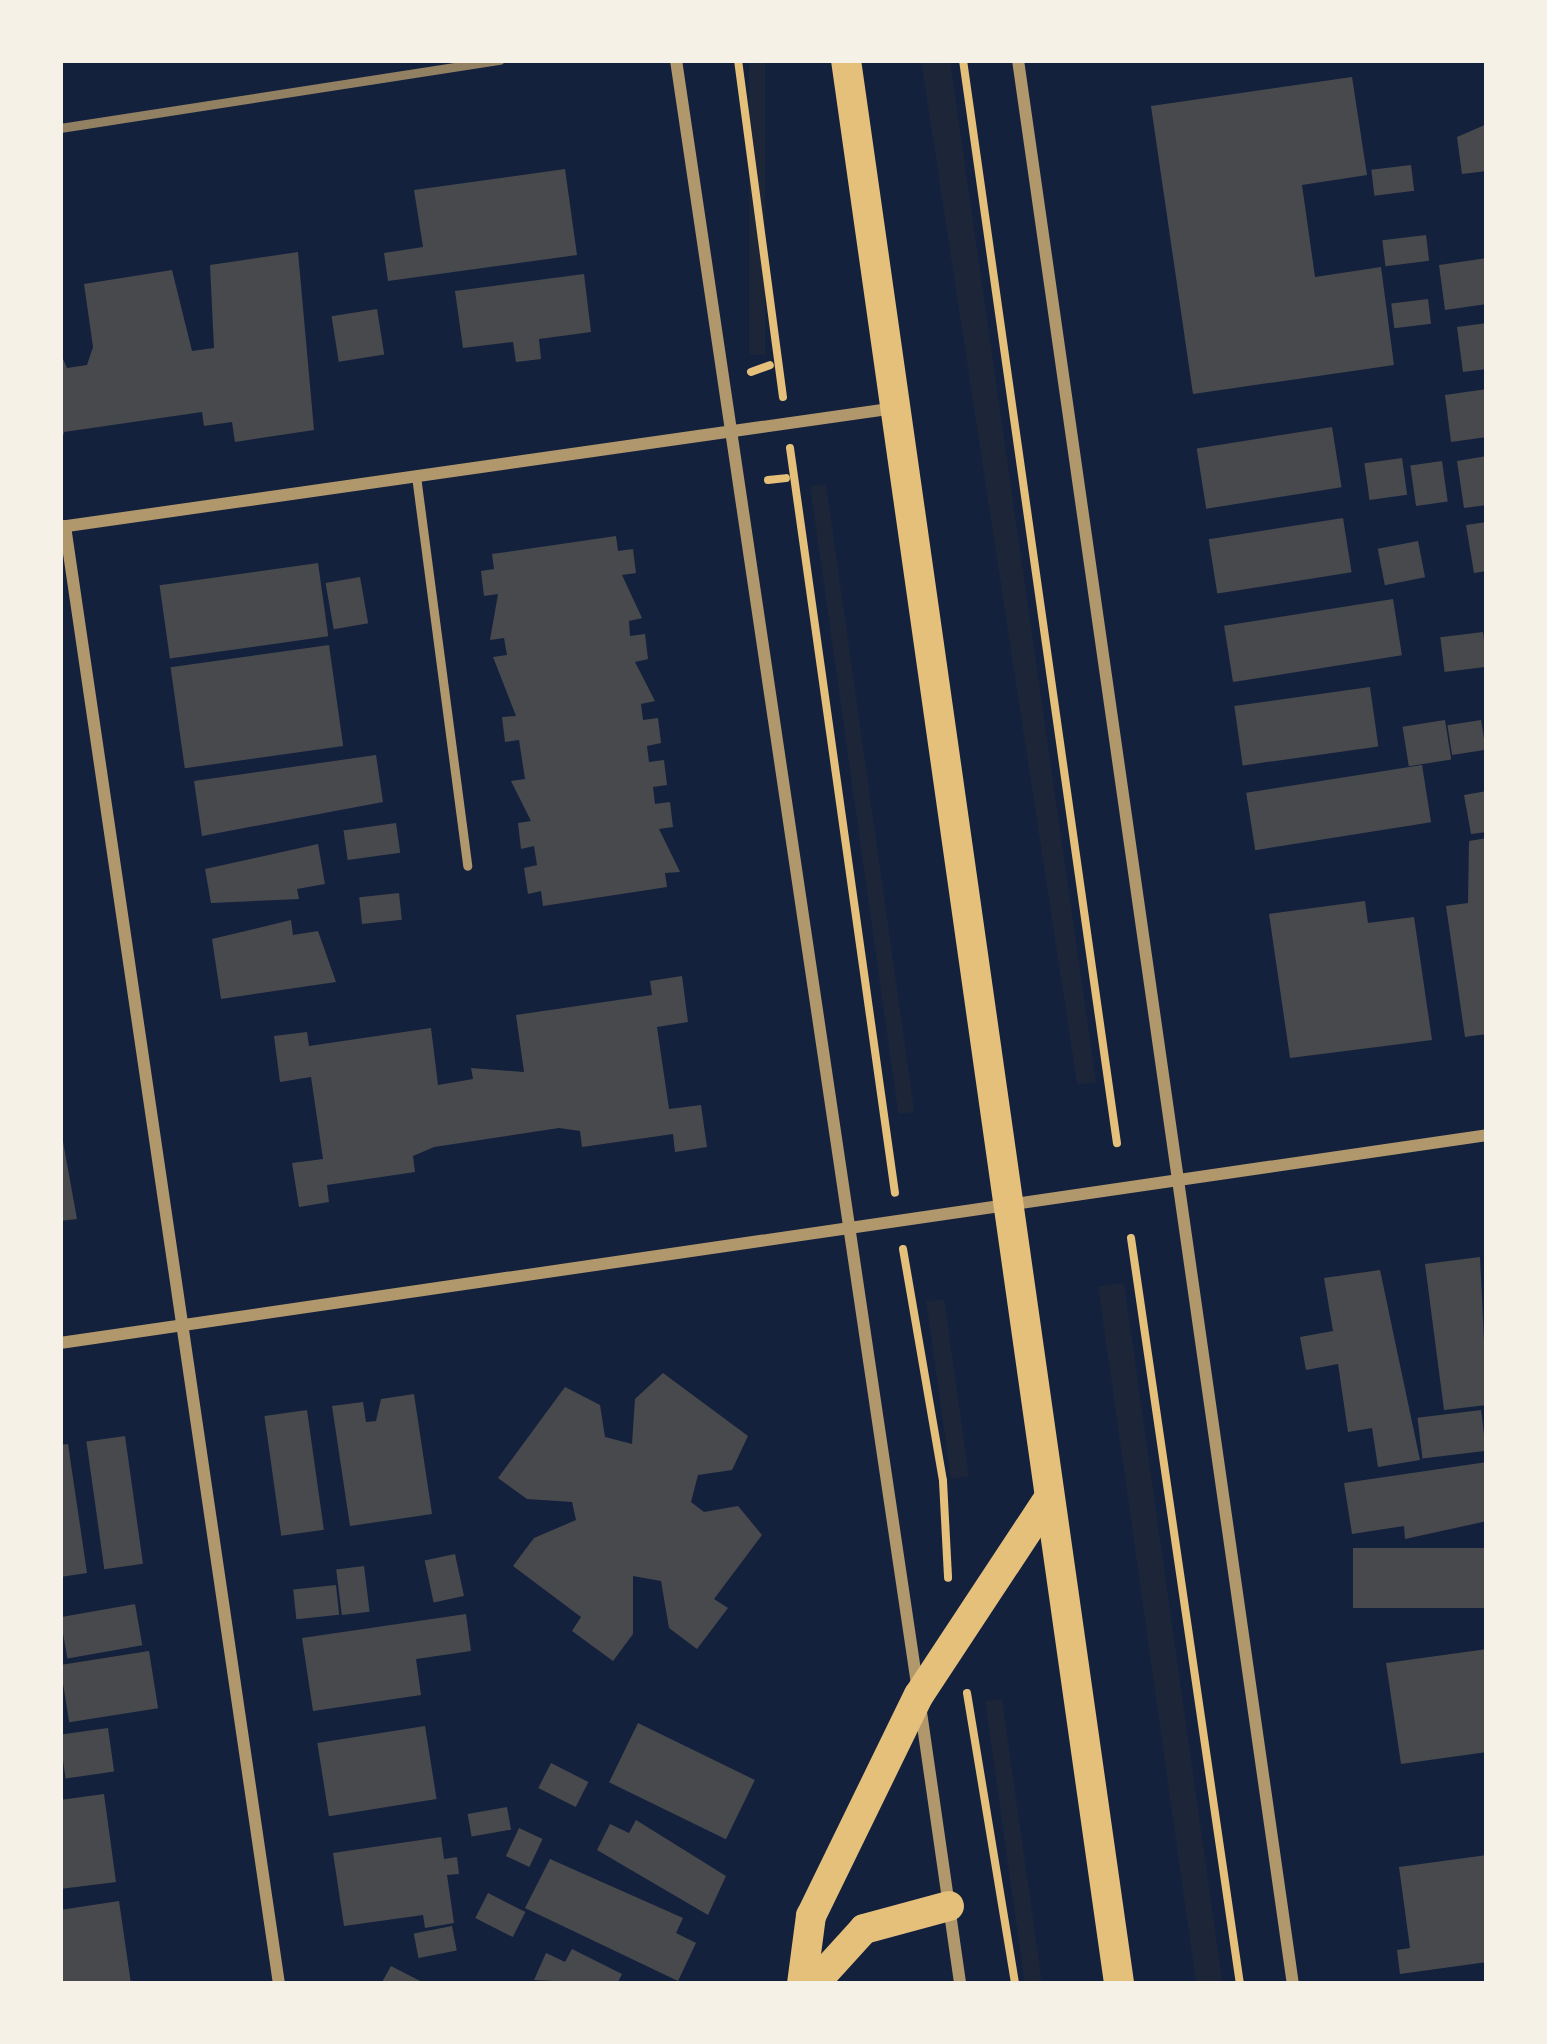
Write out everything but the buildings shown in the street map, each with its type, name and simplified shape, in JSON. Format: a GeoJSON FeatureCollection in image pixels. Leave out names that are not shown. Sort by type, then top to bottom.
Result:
{"type":"FeatureCollection","features":[{"type":"Feature","properties":{"kind":"main road"},"geometry":{"type":"LineString","coordinates":[[847,60],[1119,1984]]}},
{"type":"Feature","properties":{"kind":"main road"},"geometry":{"type":"LineString","coordinates":[[802,1984],[812,1916],[919,1696],[1049,1498]]}},
{"type":"Feature","properties":{"kind":"main road"},"geometry":{"type":"LineString","coordinates":[[814,1984],[864,1929],[949,1906]]}},
{"type":"Feature","properties":{"kind":"street"},"geometry":{"type":"LineString","coordinates":[[676,60],[960,1984]]}},
{"type":"Feature","properties":{"kind":"street"},"geometry":{"type":"LineString","coordinates":[[1018,60],[1182,1180],[1293,1984]]}},
{"type":"Feature","properties":{"kind":"street"},"geometry":{"type":"LineString","coordinates":[[279,1984],[185,1325],[63,527],[896,407]]}},
{"type":"Feature","properties":{"kind":"street"},"geometry":{"type":"LineString","coordinates":[[60,1343],[1487,1135]]}},
{"type":"Feature","properties":{"kind":"lane"},"geometry":{"type":"LineString","coordinates":[[416,476],[467,866]]}},
{"type":"Feature","properties":{"kind":"path"},"geometry":{"type":"LineString","coordinates":[[738,60],[782,386]]}},
{"type":"Feature","properties":{"kind":"path"},"geometry":{"type":"LineString","coordinates":[[963,60],[1117,1143]]}},
{"type":"Feature","properties":{"kind":"path"},"geometry":{"type":"LineString","coordinates":[[749,373],[770,365]]}},
{"type":"Feature","properties":{"kind":"path"},"geometry":{"type":"LineString","coordinates":[[791,451],[892,1172]]}},
{"type":"Feature","properties":{"kind":"path"},"geometry":{"type":"LineString","coordinates":[[768,479],[786,478]]}},
{"type":"Feature","properties":{"kind":"path"},"geometry":{"type":"LineString","coordinates":[[1131,1238],[1240,1984]]}},
{"type":"Feature","properties":{"kind":"path"},"geometry":{"type":"LineString","coordinates":[[906,1272],[940,1458],[949,1591]]}},
{"type":"Feature","properties":{"kind":"path"},"geometry":{"type":"LineString","coordinates":[[964,1683],[1016,1984]]}},
{"type":"Feature","properties":{"kind":"shaded area"},"geometry":{"type":"Polygon","coordinates":[[[749,60],[765,60],[765,355],[749,355],[749,60]]]}},
{"type":"Feature","properties":{"kind":"shaded area"},"geometry":{"type":"Polygon","coordinates":[[[921,60],[950,60],[1096,1082],[1077,1084],[921,60]]]}},
{"type":"Feature","properties":{"kind":"shaded area"},"geometry":{"type":"Polygon","coordinates":[[[826,484],[914,1112],[898,1114],[810,486],[826,484]]]}},
{"type":"Feature","properties":{"kind":"shaded area"},"geometry":{"type":"Polygon","coordinates":[[[1124,1283],[1223,1984],[1196,1984],[1098,1287],[1124,1283]]]}},
{"type":"Feature","properties":{"kind":"shaded area"},"geometry":{"type":"Polygon","coordinates":[[[944,1299],[969,1476],[951,1479],[926,1302],[944,1299]]]}},
{"type":"Feature","properties":{"kind":"shaded area"},"geometry":{"type":"Polygon","coordinates":[[[1002,1699],[1042,1984],[1025,1984],[985,1701],[1002,1699]]]}},
{"type":"Feature","properties":{"kind":"railway"},"geometry":{"type":"LineString","coordinates":[[60,128],[500,60]]}}]}
